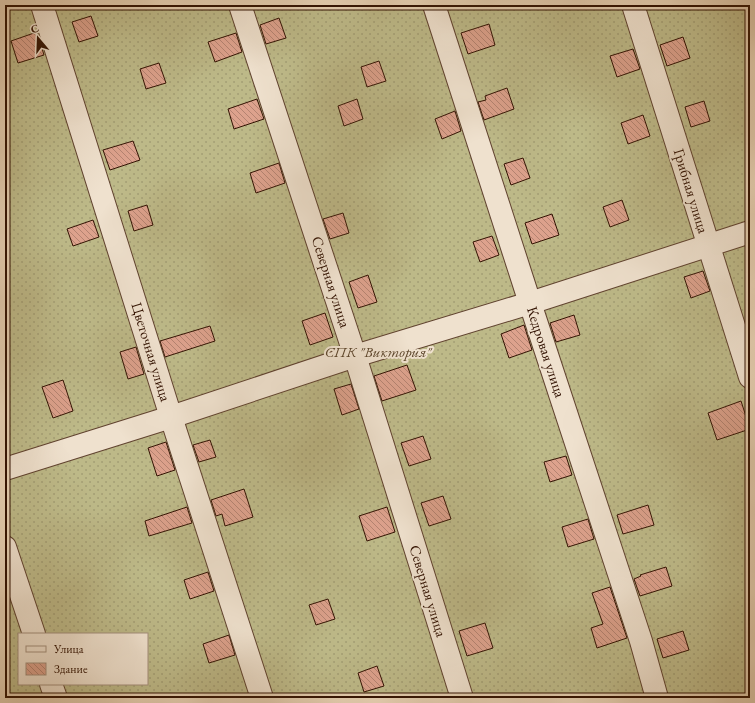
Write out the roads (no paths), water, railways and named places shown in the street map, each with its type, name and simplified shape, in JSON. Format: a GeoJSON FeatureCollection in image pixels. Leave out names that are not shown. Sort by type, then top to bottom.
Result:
{"type":"FeatureCollection","features":[{"type":"Feature","properties":{"kind":"street","name":"Цветочная улица"},"geometry":{"type":"LineString","coordinates":[[42,5],[171,417],[262,698]]}},
{"type":"Feature","properties":{"kind":"street","name":"Северная улица"},"geometry":{"type":"LineString","coordinates":[[240,5],[355,356],[462,698]]}},
{"type":"Feature","properties":{"kind":"street","name":"Кедровая улица"},"geometry":{"type":"LineString","coordinates":[[434,5],[641,641],[657,698]]}},
{"type":"Feature","properties":{"kind":"street","name":"Грибная улица"},"geometry":{"type":"LineString","coordinates":[[633,5],[750,377]]}},
{"type":"Feature","properties":{"kind":"street"},"geometry":{"type":"LineString","coordinates":[[5,469],[171,417],[355,356],[530,303],[750,232]]}},
{"type":"Feature","properties":{"kind":"street"},"geometry":{"type":"LineString","coordinates":[[5,546],[34,633]]}},
{"type":"Feature","properties":{"kind":"street"},"geometry":{"type":"LineString","coordinates":[[51,685],[56,698]]}},
{"type":"Feature","properties":{"kind":"park label","name":"СПК \"Виктория\""},"geometry":{"type":"Point","coordinates":[378,352]}}]}
